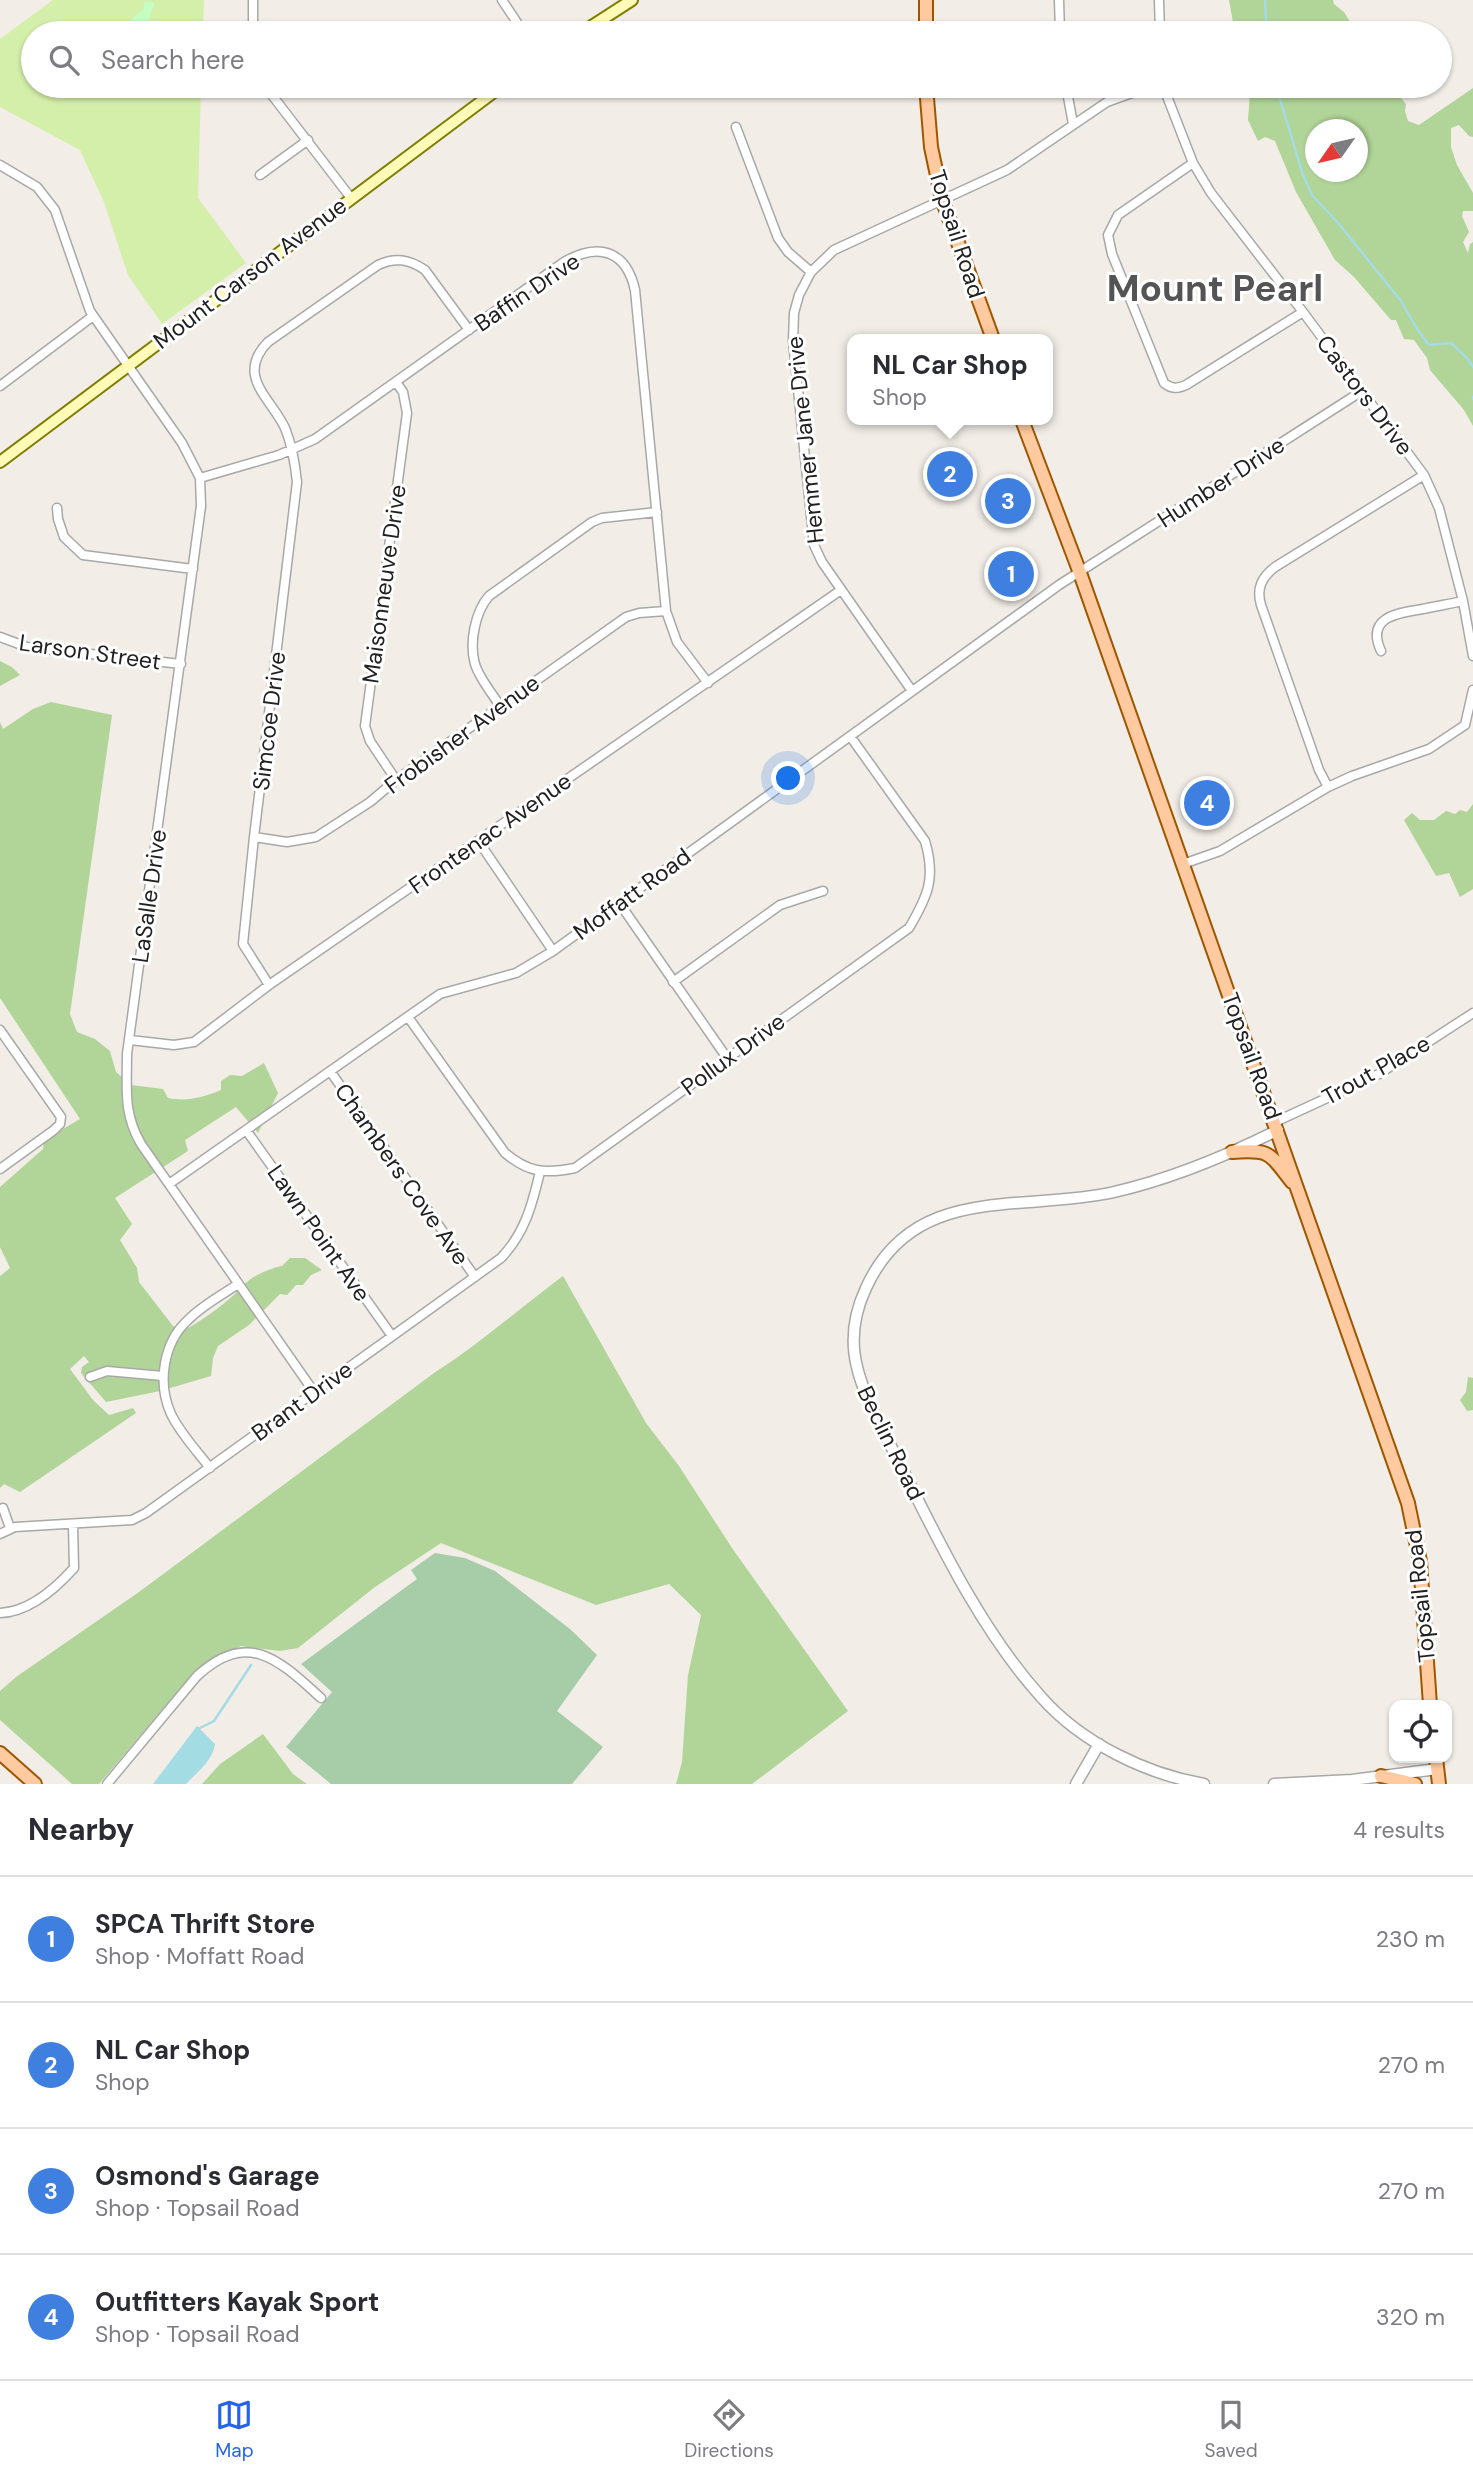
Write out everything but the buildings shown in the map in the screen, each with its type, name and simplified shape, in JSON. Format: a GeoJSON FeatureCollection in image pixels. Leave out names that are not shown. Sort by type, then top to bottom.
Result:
{"type":"FeatureCollection","features":[{"type":"Feature","properties":{"kind":"main road"},"geometry":{"type":"LineString","coordinates":[[600,21],[632,0]]}},
{"type":"Feature","properties":{"kind":"main road"},"geometry":{"type":"LineString","coordinates":[[926,0],[926,21]]}},
{"type":"Feature","properties":{"kind":"main road","name":"Mount Carson Avenue"},"geometry":{"type":"LineString","coordinates":[[0,462],[486,98]]}},
{"type":"Feature","properties":{"kind":"main road","name":"Topsail Road"},"geometry":{"type":"LineString","coordinates":[[927,98],[931,147],[942,199],[991,334]]}},
{"type":"Feature","properties":{"kind":"main road","name":"Topsail Road"},"geometry":{"type":"LineString","coordinates":[[1024,425],[1080,573],[1408,1503],[1420,1561],[1430,1700]]}},
{"type":"Feature","properties":{"kind":"main road"},"geometry":{"type":"LineString","coordinates":[[1232,1152],[1255,1150],[1271,1155],[1297,1188]]}},
{"type":"Feature","properties":{"kind":"main road"},"geometry":{"type":"LineString","coordinates":[[0,1754],[35,1784]]}},
{"type":"Feature","properties":{"kind":"main road"},"geometry":{"type":"LineString","coordinates":[[1436,1763],[1439,1784]]}},
{"type":"Feature","properties":{"kind":"main road"},"geometry":{"type":"LineString","coordinates":[[1381,1776],[1415,1784]]}},
{"type":"Feature","properties":{"kind":"street"},"geometry":{"type":"LineString","coordinates":[[253,0],[253,21]]}},
{"type":"Feature","properties":{"kind":"street"},"geometry":{"type":"LineString","coordinates":[[502,0],[516,21]]}},
{"type":"Feature","properties":{"kind":"street"},"geometry":{"type":"LineString","coordinates":[[1059,0],[1060,21]]}},
{"type":"Feature","properties":{"kind":"street"},"geometry":{"type":"LineString","coordinates":[[1159,0],[1160,21]]}},
{"type":"Feature","properties":{"kind":"street"},"geometry":{"type":"LineString","coordinates":[[275,98],[351,198]]}},
{"type":"Feature","properties":{"kind":"street"},"geometry":{"type":"LineString","coordinates":[[1068,98],[1073,124]]}},
{"type":"Feature","properties":{"kind":"street","name":"Hemmer Jane Drive"},"geometry":{"type":"LineString","coordinates":[[912,691],[841,590],[814,545],[794,354],[794,313],[799,295],[811,272],[841,246],[1007,170],[1073,124],[1118,98]]}},
{"type":"Feature","properties":{"kind":"street","name":"Castors Drive"},"geometry":{"type":"LineString","coordinates":[[1168,98],[1193,163],[1211,193],[1424,475],[1439,508],[1463,601],[1473,656]]}},
{"type":"Feature","properties":{"kind":"street"},"geometry":{"type":"LineString","coordinates":[[736,127],[778,238],[792,256],[811,272]]}},
{"type":"Feature","properties":{"kind":"street"},"geometry":{"type":"LineString","coordinates":[[260,175],[308,140]]}},
{"type":"Feature","properties":{"kind":"street"},"geometry":{"type":"LineString","coordinates":[[1193,163],[1118,215],[1108,235],[1112,254],[1164,383],[1171,388],[1186,385],[1303,312]]}},
{"type":"Feature","properties":{"kind":"street","name":"LaSalle Drive"},"geometry":{"type":"LineString","coordinates":[[0,165],[37,187],[51,204],[93,316],[176,434],[200,478],[201,506],[181,664],[127,1054],[126,1093],[129,1119],[141,1144],[314,1392]]}},
{"type":"Feature","properties":{"kind":"street","name":"Baffin Drive"},"geometry":{"type":"LineString","coordinates":[[200,478],[293,451],[315,439],[575,256],[584,252],[607,252],[628,268],[635,290],[666,611],[677,642],[708,683]]}},
{"type":"Feature","properties":{"kind":"street","name":"Simcoe Drive"},"geometry":{"type":"LineString","coordinates":[[269,985],[243,944],[297,495],[293,451],[283,424],[258,388],[255,378],[257,357],[268,342],[378,265],[388,261],[406,260],[425,270],[469,330]]}},
{"type":"Feature","properties":{"kind":"street"},"geometry":{"type":"LineString","coordinates":[[0,386],[93,316]]}},
{"type":"Feature","properties":{"kind":"street","name":"Maisonneuve Drive"},"geometry":{"type":"LineString","coordinates":[[396,382],[403,392],[407,413],[365,726],[370,741],[396,780]]}},
{"type":"Feature","properties":{"kind":"street","name":"Humber Drive"},"geometry":{"type":"LineString","coordinates":[[1080,573],[1362,391]]}},
{"type":"Feature","properties":{"kind":"street"},"geometry":{"type":"LineString","coordinates":[[1328,788],[1319,770],[1261,605],[1260,586],[1266,575],[1275,567],[1424,475]]}},
{"type":"Feature","properties":{"kind":"street"},"geometry":{"type":"LineString","coordinates":[[57,508],[64,537],[83,555],[193,569]]}},
{"type":"Feature","properties":{"kind":"street"},"geometry":{"type":"LineString","coordinates":[[500,706],[475,666],[475,627],[482,604],[489,596],[592,522],[601,518],[657,512]]}},
{"type":"Feature","properties":{"kind":"street","name":"Moffatt Road"},"geometry":{"type":"LineString","coordinates":[[169,1184],[446,991],[516,973],[553,951],[1059,585],[1080,573]]}},
{"type":"Feature","properties":{"kind":"street","name":"Frontenac Avenue"},"geometry":{"type":"LineString","coordinates":[[130,1040],[174,1045],[194,1042],[269,985],[841,590]]}},
{"type":"Feature","properties":{"kind":"street"},"geometry":{"type":"LineString","coordinates":[[1381,651],[1377,640],[1378,630],[1388,617],[1463,601]]}},
{"type":"Feature","properties":{"kind":"street","name":"Frobisher Avenue"},"geometry":{"type":"LineString","coordinates":[[254,837],[287,842],[316,837],[370,802],[396,780],[626,617],[666,611]]}},
{"type":"Feature","properties":{"kind":"street","name":"Larson Street"},"geometry":{"type":"LineString","coordinates":[[0,637],[27,647],[181,664]]}},
{"type":"Feature","properties":{"kind":"street"},"geometry":{"type":"LineString","coordinates":[[1183,864],[1220,851],[1352,776],[1430,750],[1465,725],[1473,690]]}},
{"type":"Feature","properties":{"kind":"street","name":"Pollux Drive"},"geometry":{"type":"LineString","coordinates":[[540,1172],[575,1168],[909,928],[929,888],[931,872],[925,841],[850,736]]}},
{"type":"Feature","properties":{"kind":"street"},"geometry":{"type":"LineString","coordinates":[[479,842],[553,951]]}},
{"type":"Feature","properties":{"kind":"street"},"geometry":{"type":"LineString","coordinates":[[673,982],[780,905],[823,891]]}},
{"type":"Feature","properties":{"kind":"street"},"geometry":{"type":"LineString","coordinates":[[620,904],[727,1058]]}},
{"type":"Feature","properties":{"kind":"street","name":"Trout Place"},"geometry":{"type":"LineString","coordinates":[[1277,1126],[1379,1074],[1473,1013]]}},
{"type":"Feature","properties":{"kind":"street"},"geometry":{"type":"LineString","coordinates":[[408,1017],[505,1153],[518,1164],[540,1172]]}},
{"type":"Feature","properties":{"kind":"street"},"geometry":{"type":"LineString","coordinates":[[0,1030],[61,1117],[60,1124],[54,1130],[0,1169]]}},
{"type":"Feature","properties":{"kind":"street","name":"Chambers Cove Ave"},"geometry":{"type":"LineString","coordinates":[[330,1071],[475,1277]]}},
{"type":"Feature","properties":{"kind":"street","name":"Beclin Road"},"geometry":{"type":"LineString","coordinates":[[1204,1784],[1155,1770],[1099,1744],[1043,1700],[1000,1645],[963,1583],[863,1389],[854,1360],[853,1331],[858,1304],[870,1279],[895,1243],[934,1218],[965,1209],[1077,1199],[1115,1192],[1169,1176],[1232,1152],[1277,1126]]}},
{"type":"Feature","properties":{"kind":"street","name":"Lawn Point Ave"},"geometry":{"type":"LineString","coordinates":[[246,1130],[392,1336]]}},
{"type":"Feature","properties":{"kind":"street","name":"Brant Drive"},"geometry":{"type":"LineString","coordinates":[[0,1534],[10,1528],[132,1520],[146,1513],[501,1258],[515,1243],[532,1208],[540,1172]]}},
{"type":"Feature","properties":{"kind":"street"},"geometry":{"type":"LineString","coordinates":[[209,1468],[172,1417],[166,1400],[163,1376],[167,1354],[188,1319],[238,1284]]}},
{"type":"Feature","properties":{"kind":"street"},"geometry":{"type":"LineString","coordinates":[[90,1377],[107,1371],[163,1376]]}},
{"type":"Feature","properties":{"kind":"street"},"geometry":{"type":"LineString","coordinates":[[3,1508],[10,1528]]}},
{"type":"Feature","properties":{"kind":"street"},"geometry":{"type":"LineString","coordinates":[[0,1613],[27,1606],[74,1568],[74,1525]]}},
{"type":"Feature","properties":{"kind":"street"},"geometry":{"type":"LineString","coordinates":[[107,1784],[197,1676],[225,1657],[249,1653],[271,1657],[321,1698]]}},
{"type":"Feature","properties":{"kind":"street"},"geometry":{"type":"LineString","coordinates":[[1076,1784],[1099,1744]]}},
{"type":"Feature","properties":{"kind":"street"},"geometry":{"type":"LineString","coordinates":[[1274,1784],[1381,1776],[1436,1763]]}},
{"type":"Feature","properties":{"kind":"green space"},"geometry":{"type":"Polygon","coordinates":[[[53,0],[204,0],[203,21],[24,21],[53,0]]]}},
{"type":"Feature","properties":{"kind":"green space"},"geometry":{"type":"Polygon","coordinates":[[[1229,0],[1333,0],[1350,21],[1233,21],[1229,0]]]}},
{"type":"Feature","properties":{"kind":"green space"},"geometry":{"type":"Polygon","coordinates":[[[145,1],[154,3],[148,21],[129,21],[143,10],[145,1]]]}},
{"type":"Feature","properties":{"kind":"green space"},"geometry":{"type":"Polygon","coordinates":[[[21,24],[21,98],[201,98],[198,198],[246,263],[162,324],[128,275],[104,202],[80,150],[0,107],[0,39],[21,24]]]}},
{"type":"Feature","properties":{"kind":"green space"},"geometry":{"type":"Polygon","coordinates":[[[1473,88],[1473,137],[1459,125],[1451,128],[1451,147],[1457,165],[1473,193],[1473,211],[1463,211],[1462,216],[1469,232],[1463,242],[1468,253],[1473,242],[1473,426],[1464,410],[1430,370],[1427,358],[1414,340],[1404,339],[1396,320],[1391,320],[1354,277],[1335,260],[1296,192],[1275,141],[1265,137],[1258,141],[1248,120],[1250,98],[1401,98],[1406,104],[1408,121],[1419,125],[1473,88]]]}},
{"type":"Feature","properties":{"kind":"green space"},"geometry":{"type":"Polygon","coordinates":[[[0,661],[20,675],[0,686],[0,661]]]}},
{"type":"Feature","properties":{"kind":"green space"},"geometry":{"type":"Polygon","coordinates":[[[51,702],[112,715],[70,1014],[77,1032],[95,1039],[110,1051],[116,1072],[131,1085],[163,1089],[168,1098],[189,1099],[215,1093],[221,1090],[221,1081],[230,1075],[242,1076],[264,1063],[278,1093],[258,1133],[236,1107],[185,1140],[188,1151],[115,1198],[132,1224],[120,1240],[137,1268],[139,1282],[173,1326],[184,1330],[217,1309],[250,1280],[282,1266],[290,1258],[305,1258],[322,1270],[311,1275],[303,1285],[296,1285],[287,1295],[280,1294],[249,1325],[218,1346],[213,1358],[211,1376],[160,1391],[106,1402],[81,1373],[82,1367],[89,1362],[84,1356],[70,1369],[93,1400],[109,1415],[133,1408],[136,1413],[20,1492],[4,1484],[0,1488],[0,1276],[10,1268],[0,1247],[0,1187],[43,1149],[44,1140],[80,1119],[0,998],[0,722],[3,729],[33,709],[51,702]]]}},
{"type":"Feature","properties":{"kind":"green space"},"geometry":{"type":"Polygon","coordinates":[[[1473,804],[1473,889],[1460,897],[1449,873],[1436,876],[1404,820],[1412,813],[1420,820],[1434,820],[1446,811],[1455,814],[1460,810],[1467,812],[1473,804]]]}},
{"type":"Feature","properties":{"kind":"green space"},"geometry":{"type":"Polygon","coordinates":[[[563,1276],[646,1423],[679,1466],[732,1548],[848,1711],[752,1784],[676,1784],[682,1762],[688,1675],[701,1615],[669,1584],[596,1605],[441,1543],[375,1587],[298,1648],[280,1651],[241,1646],[206,1662],[99,1784],[72,1784],[0,1720],[0,1691],[16,1677],[139,1592],[563,1276]]]}},
{"type":"Feature","properties":{"kind":"green space"},"geometry":{"type":"Polygon","coordinates":[[[1468,1377],[1473,1378],[1473,1410],[1467,1411],[1460,1400],[1466,1392],[1468,1377]]]}},
{"type":"Feature","properties":{"kind":"green space"},"geometry":{"type":"Polygon","coordinates":[[[435,1553],[465,1558],[495,1571],[570,1629],[597,1655],[557,1711],[603,1747],[572,1784],[331,1784],[286,1747],[332,1692],[301,1664],[417,1579],[411,1570],[435,1553]]]}},
{"type":"Feature","properties":{"kind":"green space"},"geometry":{"type":"Polygon","coordinates":[[[263,1734],[293,1774],[307,1784],[202,1784],[220,1764],[263,1734]]]}},
{"type":"Feature","properties":{"kind":"water"},"geometry":{"type":"Polygon","coordinates":[[[197,1726],[215,1744],[208,1761],[186,1784],[153,1784],[197,1726]]]}},
{"type":"Feature","properties":{"kind":"waterway"},"geometry":{"type":"LineString","coordinates":[[1265,0],[1266,21]]}},
{"type":"Feature","properties":{"kind":"waterway"},"geometry":{"type":"LineString","coordinates":[[1280,98],[1303,175],[1312,195],[1401,301],[1429,345],[1451,343],[1473,367]]}},
{"type":"Feature","properties":{"kind":"waterway"},"geometry":{"type":"LineString","coordinates":[[198,1729],[214,1721],[251,1665]]}},
{"type":"Feature","properties":{"kind":"place","name":"NL Car Shop"},"geometry":{"type":"Point","coordinates":[950,474]}},
{"type":"Feature","properties":{"kind":"place","name":"Osmond's Garage"},"geometry":{"type":"Point","coordinates":[1008,501]}},
{"type":"Feature","properties":{"kind":"place","name":"SPCA Thrift Store"},"geometry":{"type":"Point","coordinates":[1011,574]}},
{"type":"Feature","properties":{"kind":"place","name":"Outfitters Kayak Sport"},"geometry":{"type":"Point","coordinates":[1207,803]}},
{"type":"Feature","properties":{"kind":"district","name":"Mount Pearl"},"geometry":{"type":"Point","coordinates":[1215,288]}}]}
